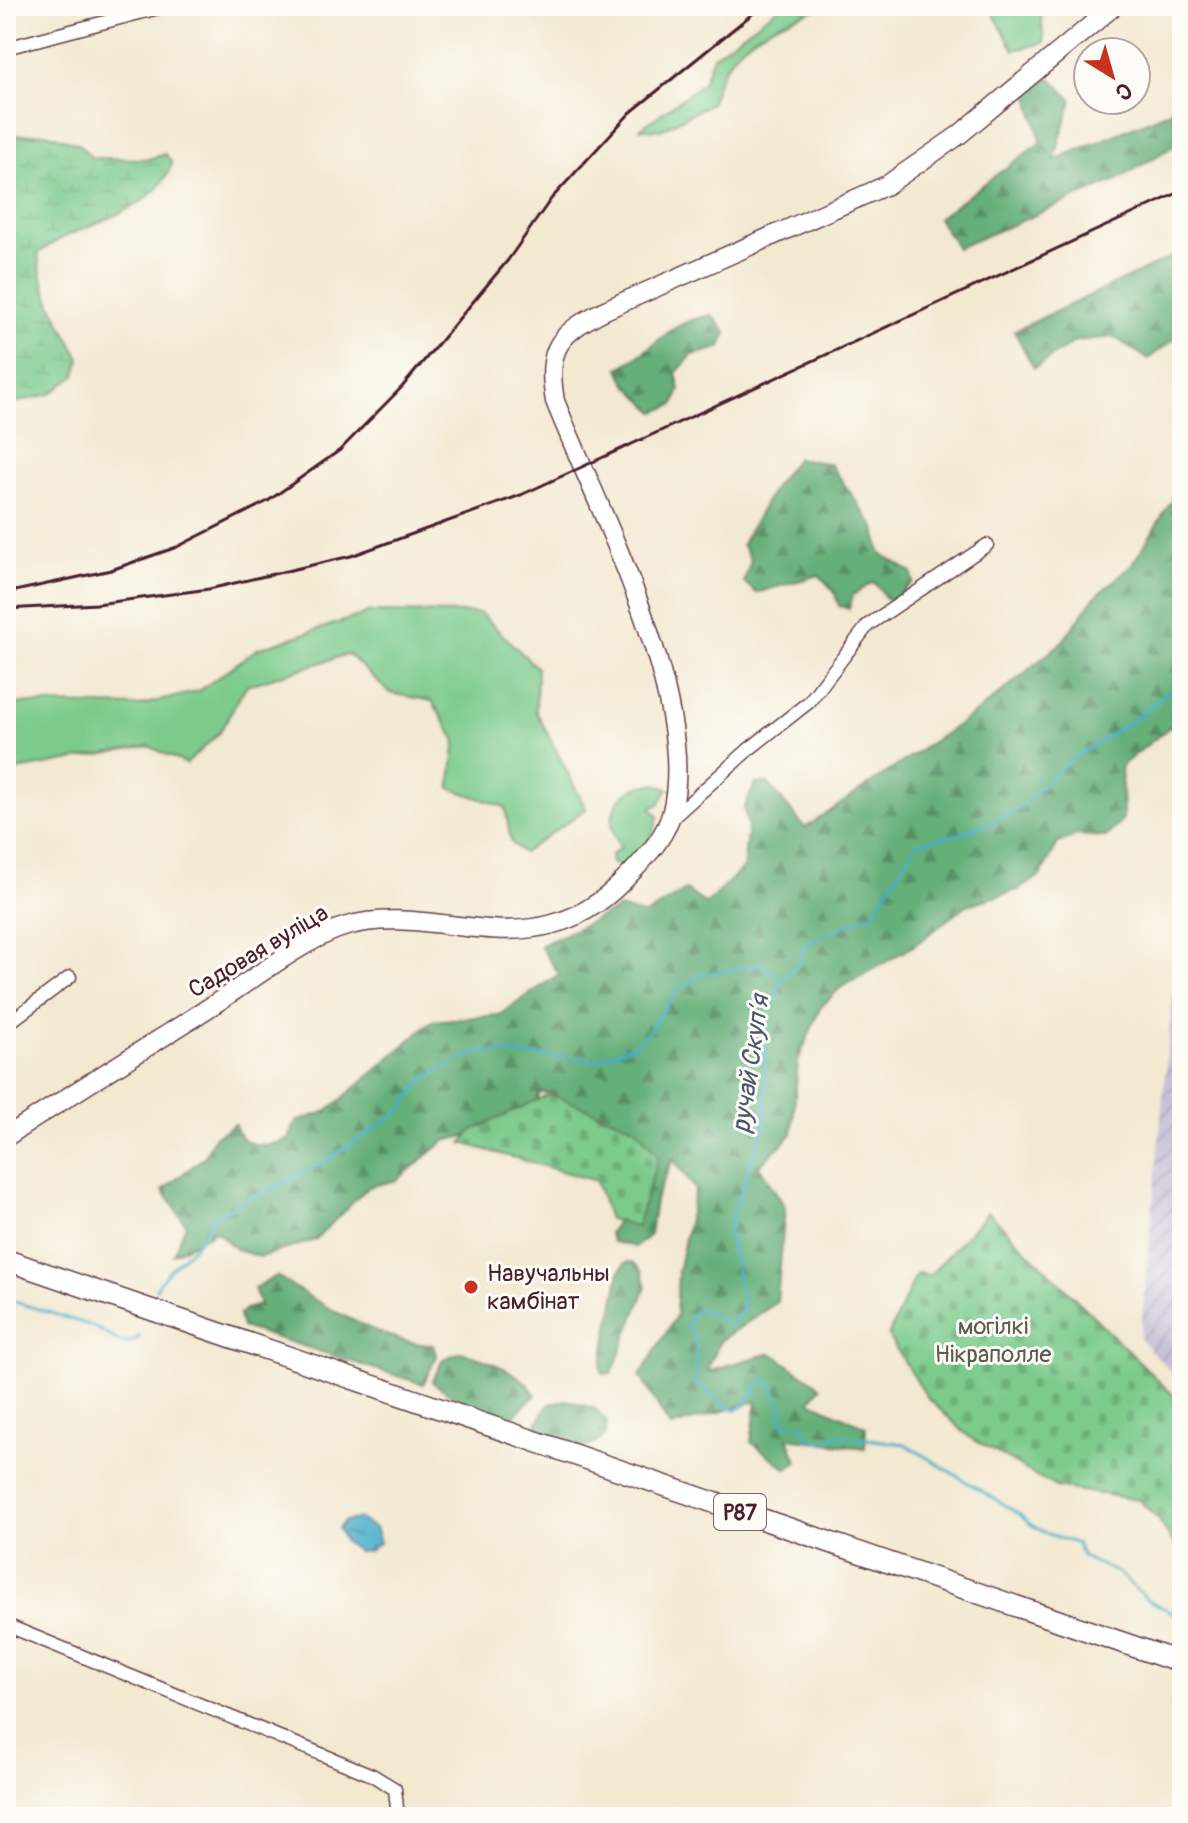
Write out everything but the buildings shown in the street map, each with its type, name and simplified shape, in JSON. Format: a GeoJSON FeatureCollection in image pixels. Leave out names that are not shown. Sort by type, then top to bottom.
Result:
{"type":"FeatureCollection","features":[{"type":"Feature","properties":{"kind":"main road","name":"Р87"},"geometry":{"type":"LineString","coordinates":[[6,1260],[1182,1663]]}},
{"type":"Feature","properties":{"kind":"street"},"geometry":{"type":"LineString","coordinates":[[6,48],[166,6]]}},
{"type":"Feature","properties":{"kind":"street","name":"Садовая вуліца"},"geometry":{"type":"LineString","coordinates":[[669,821],[678,776],[669,696],[629,582],[555,401],[550,371],[552,351],[573,329],[605,310],[887,185],[959,135],[1114,6]]}},
{"type":"Feature","properties":{"kind":"street","name":"Садовая вуліца"},"geometry":{"type":"LineString","coordinates":[[6,1137],[288,956],[345,926],[398,922],[519,930],[574,917],[618,887],[644,859],[669,821],[748,750],[809,702],[868,625],[987,545]]}},
{"type":"Feature","properties":{"kind":"street"},"geometry":{"type":"LineString","coordinates":[[6,1025],[70,977]]}},
{"type":"Feature","properties":{"kind":"street"},"geometry":{"type":"LineString","coordinates":[[6,1625],[372,1775],[395,1789],[397,1808],[393,1817]]}},
{"type":"Feature","properties":{"kind":"shaded area"},"geometry":{"type":"Polygon","coordinates":[[[1182,988],[1182,1383],[1140,1339],[1173,993],[1182,988]]]}},
{"type":"Feature","properties":{"kind":"green space"},"geometry":{"type":"Polygon","coordinates":[[[781,6],[825,6],[768,29],[739,49],[718,81],[711,103],[661,130],[640,129],[703,83],[713,56],[781,6]]]}},
{"type":"Feature","properties":{"kind":"green space"},"geometry":{"type":"Polygon","coordinates":[[[989,6],[1040,6],[1044,43],[1014,50],[989,6]]]}},
{"type":"Feature","properties":{"kind":"green space"},"geometry":{"type":"Polygon","coordinates":[[[1051,78],[1072,100],[1054,160],[1169,112],[1182,94],[1182,141],[1115,181],[957,248],[938,218],[1041,142],[1027,89],[1051,78]]]}},
{"type":"Feature","properties":{"kind":"green space"},"geometry":{"type":"Polygon","coordinates":[[[46,133],[79,144],[92,158],[148,159],[165,154],[172,163],[163,182],[149,196],[112,217],[72,233],[38,254],[48,296],[80,359],[76,375],[50,394],[6,405],[6,141],[14,136],[46,133]]]}},
{"type":"Feature","properties":{"kind":"green space"},"geometry":{"type":"Polygon","coordinates":[[[1182,252],[1182,333],[1148,359],[1114,337],[1076,341],[1034,368],[1014,331],[1182,252]]]}},
{"type":"Feature","properties":{"kind":"green space"},"geometry":{"type":"Polygon","coordinates":[[[712,315],[727,333],[720,348],[692,355],[676,373],[680,390],[674,405],[655,412],[625,382],[619,368],[672,330],[712,315]]]}},
{"type":"Feature","properties":{"kind":"green space"},"geometry":{"type":"Polygon","coordinates":[[[797,458],[830,464],[875,528],[880,553],[912,573],[913,582],[894,599],[888,601],[874,582],[853,595],[849,609],[839,606],[834,591],[819,575],[756,593],[744,582],[751,560],[742,544],[774,487],[797,458]]]}},
{"type":"Feature","properties":{"kind":"green space"},"geometry":{"type":"Polygon","coordinates":[[[1182,491],[1182,717],[1121,766],[1123,819],[1106,837],[1077,835],[1058,843],[1040,876],[1018,890],[967,905],[915,945],[839,989],[820,1008],[798,1061],[792,1134],[759,1166],[785,1207],[777,1302],[720,1341],[707,1371],[771,1353],[821,1387],[810,1401],[866,1427],[865,1448],[788,1438],[797,1461],[787,1469],[751,1442],[757,1401],[670,1427],[640,1376],[676,1316],[678,1272],[695,1189],[673,1159],[655,1200],[650,1235],[635,1247],[613,1242],[609,1233],[619,1218],[554,1092],[540,1093],[527,1121],[445,1141],[397,1180],[368,1187],[315,1240],[261,1257],[237,1250],[216,1231],[173,1254],[186,1225],[163,1190],[205,1156],[214,1137],[235,1124],[242,1138],[256,1144],[273,1144],[288,1139],[297,1121],[328,1111],[432,1021],[499,1015],[559,974],[540,946],[619,908],[645,915],[686,890],[706,904],[743,868],[748,827],[744,808],[755,784],[768,783],[805,828],[981,709],[1062,642],[1094,598],[1132,565],[1174,497],[1182,491]]]}},
{"type":"Feature","properties":{"kind":"green space"},"geometry":{"type":"Polygon","coordinates":[[[371,612],[480,613],[537,668],[536,711],[586,809],[523,853],[511,842],[505,807],[450,788],[456,741],[432,701],[390,693],[348,654],[246,686],[219,733],[186,764],[149,746],[6,772],[6,703],[138,706],[199,691],[257,649],[371,612]]]}},
{"type":"Feature","properties":{"kind":"green space"},"geometry":{"type":"Polygon","coordinates":[[[655,784],[668,789],[659,804],[651,808],[658,816],[654,831],[623,867],[611,863],[611,855],[620,847],[612,824],[617,804],[632,790],[655,784]]]}},
{"type":"Feature","properties":{"kind":"green space"},"geometry":{"type":"Polygon","coordinates":[[[550,1094],[636,1128],[658,1156],[637,1226],[609,1219],[596,1181],[462,1143],[473,1130],[550,1094]]]}},
{"type":"Feature","properties":{"kind":"green space","name":"могілкі Нікраполле"},"geometry":{"type":"Polygon","coordinates":[[[988,1212],[1182,1404],[1182,1556],[1158,1519],[1139,1500],[1056,1487],[969,1437],[928,1398],[888,1336],[917,1273],[930,1275],[988,1212]]]}},
{"type":"Feature","properties":{"kind":"green space"},"geometry":{"type":"Polygon","coordinates":[[[633,1262],[642,1272],[646,1287],[612,1373],[603,1374],[601,1368],[620,1271],[625,1263],[633,1262]]]}},
{"type":"Feature","properties":{"kind":"green space"},"geometry":{"type":"Polygon","coordinates":[[[277,1276],[311,1298],[374,1330],[395,1338],[433,1345],[437,1356],[423,1384],[242,1327],[239,1315],[245,1309],[260,1305],[254,1288],[277,1276]]]}},
{"type":"Feature","properties":{"kind":"green space"},"geometry":{"type":"Polygon","coordinates":[[[461,1352],[512,1373],[536,1395],[511,1418],[474,1410],[432,1382],[443,1359],[461,1352]]]}},
{"type":"Feature","properties":{"kind":"green space"},"geometry":{"type":"Polygon","coordinates":[[[566,1400],[594,1408],[607,1421],[606,1435],[590,1446],[576,1447],[542,1435],[537,1423],[549,1404],[566,1400]]]}},
{"type":"Feature","properties":{"kind":"water"},"geometry":{"type":"Polygon","coordinates":[[[359,1519],[375,1528],[380,1542],[369,1551],[358,1552],[345,1542],[338,1529],[344,1521],[359,1519]]]}},
{"type":"Feature","properties":{"kind":"waterway","name":"ручай Скупʼя"},"geometry":{"type":"LineString","coordinates":[[1182,679],[1142,714],[1068,762],[1014,813],[964,833],[917,843],[873,913],[806,943],[798,963],[781,980],[770,1011],[764,1054],[766,1121],[728,1229],[744,1308],[731,1326],[702,1309],[693,1313],[688,1325],[695,1337],[696,1383],[726,1407],[737,1410],[746,1405],[762,1380],[770,1382],[782,1407],[782,1423],[804,1426],[808,1437],[821,1442],[837,1435],[905,1444],[1019,1514],[1039,1530],[1077,1544],[1083,1557],[1118,1573],[1148,1600],[1182,1617]]}},
{"type":"Feature","properties":{"kind":"waterway"},"geometry":{"type":"LineString","coordinates":[[156,1289],[169,1270],[201,1239],[213,1217],[323,1163],[400,1111],[423,1079],[478,1051],[596,1060],[634,1045],[648,1032],[676,991],[700,975],[762,964],[781,980]]}},
{"type":"Feature","properties":{"kind":"waterway"},"geometry":{"type":"LineString","coordinates":[[6,1299],[92,1326],[122,1343],[136,1340],[140,1335]]}},
{"type":"Feature","properties":{"kind":"waterway","name":"ручай Скупʼя"},"geometry":{"type":"LineString","coordinates":[[1178,1686],[1172,1706],[1182,1719]]}},
{"type":"Feature","properties":{"kind":"railway"},"geometry":{"type":"LineString","coordinates":[[6,593],[111,570],[177,547],[268,501],[340,450],[402,387],[508,260],[551,199],[630,113],[762,6]]}},
{"type":"Feature","properties":{"kind":"railway"},"geometry":{"type":"LineString","coordinates":[[6,609],[97,604],[209,589],[351,556],[521,495],[1182,191]]}},
{"type":"Feature","properties":{"kind":"place","name":"Навучальны камбінат"},"geometry":{"type":"Point","coordinates":[471,1287]}}]}
